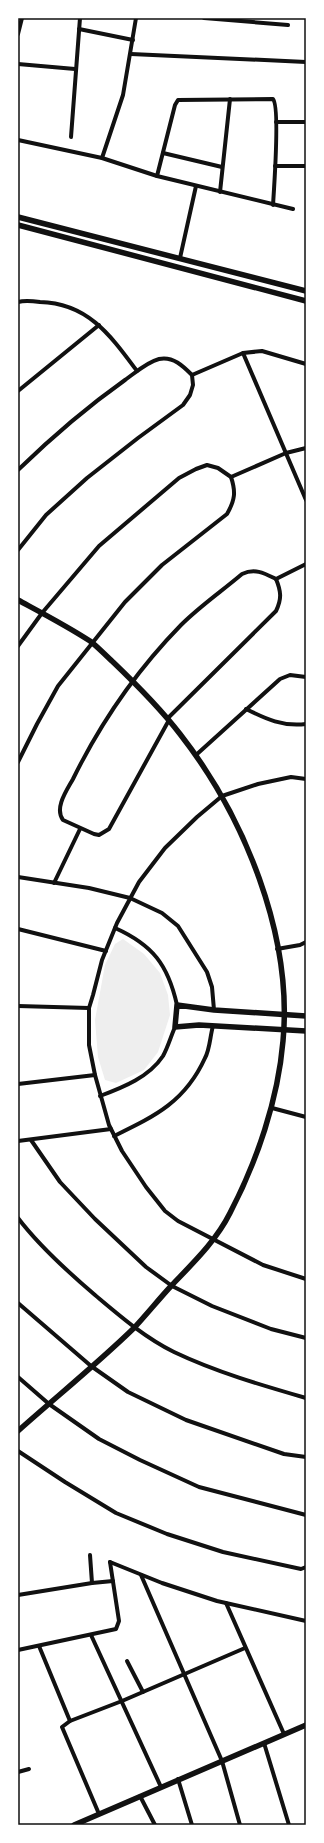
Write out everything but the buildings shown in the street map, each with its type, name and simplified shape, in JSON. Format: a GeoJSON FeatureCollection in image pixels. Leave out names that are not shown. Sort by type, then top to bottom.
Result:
{"type":"FeatureCollection","features":[{"type":"Feature","properties":{"kind":"street"},"geometry":{"type":"LineString","coordinates":[[18,34],[22,18]]}},
{"type":"Feature","properties":{"kind":"street"},"geometry":{"type":"LineString","coordinates":[[71,137],[80,18]]}},
{"type":"Feature","properties":{"kind":"street"},"geometry":{"type":"LineString","coordinates":[[102,158],[117,117],[131,54],[136,18]]}},
{"type":"Feature","properties":{"kind":"street"},"geometry":{"type":"LineString","coordinates":[[204,18],[288,25]]}},
{"type":"Feature","properties":{"kind":"street"},"geometry":{"type":"LineString","coordinates":[[79,29],[133,40]]}},
{"type":"Feature","properties":{"kind":"street"},"geometry":{"type":"LineString","coordinates":[[131,54],[306,62]]}},
{"type":"Feature","properties":{"kind":"street"},"geometry":{"type":"LineString","coordinates":[[18,64],[75,69]]}},
{"type":"Feature","properties":{"kind":"street"},"geometry":{"type":"LineString","coordinates":[[220,192],[230,99]]}},
{"type":"Feature","properties":{"kind":"street"},"geometry":{"type":"LineString","coordinates":[[157,176],[175,105],[178,100],[273,99],[276,105],[273,205]]}},
{"type":"Feature","properties":{"kind":"street"},"geometry":{"type":"LineString","coordinates":[[276,122],[306,122]]}},
{"type":"Feature","properties":{"kind":"street"},"geometry":{"type":"LineString","coordinates":[[18,140],[102,158],[157,176],[293,209]]}},
{"type":"Feature","properties":{"kind":"street"},"geometry":{"type":"LineString","coordinates":[[163,153],[222,167]]}},
{"type":"Feature","properties":{"kind":"street"},"geometry":{"type":"LineString","coordinates":[[275,166],[306,166]]}},
{"type":"Feature","properties":{"kind":"street"},"geometry":{"type":"LineString","coordinates":[[180,258],[196,186]]}},
{"type":"Feature","properties":{"kind":"street"},"geometry":{"type":"LineString","coordinates":[[18,217],[306,291]]}},
{"type":"Feature","properties":{"kind":"street"},"geometry":{"type":"LineString","coordinates":[[18,225],[306,301]]}},
{"type":"Feature","properties":{"kind":"street"},"geometry":{"type":"LineString","coordinates":[[18,302],[50,302],[80,311],[111,336],[137,371]]}},
{"type":"Feature","properties":{"kind":"street"},"geometry":{"type":"LineString","coordinates":[[18,391],[99,326]]}},
{"type":"Feature","properties":{"kind":"street"},"geometry":{"type":"LineString","coordinates":[[192,375],[243,353],[262,351],[306,364]]}},
{"type":"Feature","properties":{"kind":"street"},"geometry":{"type":"LineString","coordinates":[[243,353],[306,500]]}},
{"type":"Feature","properties":{"kind":"street"},"geometry":{"type":"LineString","coordinates":[[18,470],[52,437],[76,417],[137,371],[159,359],[174,360],[192,375],[193,385],[190,395],[183,405],[87,478],[46,515],[18,550]]}},
{"type":"Feature","properties":{"kind":"street"},"geometry":{"type":"LineString","coordinates":[[232,477],[286,453],[306,448]]}},
{"type":"Feature","properties":{"kind":"street"},"geometry":{"type":"LineString","coordinates":[[18,646],[42,613],[99,546],[179,478],[207,465],[218,468],[232,477],[236,491],[233,504],[227,514],[162,565],[125,602],[58,686],[18,762]]}},
{"type":"Feature","properties":{"kind":"street"},"geometry":{"type":"LineString","coordinates":[[276,579],[306,564]]}},
{"type":"Feature","properties":{"kind":"street"},"geometry":{"type":"LineString","coordinates":[[250,570],[260,571],[276,579],[280,589],[281,600],[276,611],[168,719],[109,829],[99,835],[63,820],[60,816],[59,810],[63,796],[87,749],[132,680],[182,624],[242,574],[250,570]]}},
{"type":"Feature","properties":{"kind":"street"},"geometry":{"type":"LineString","coordinates":[[18,600],[92,642],[132,680],[168,719],[196,755],[230,810],[253,862],[272,920],[283,981],[284,1015],[282,1049],[272,1108],[253,1162],[230,1214],[208,1247],[133,1328],[18,1431]]}},
{"type":"Feature","properties":{"kind":"street"},"geometry":{"type":"LineString","coordinates":[[196,755],[280,679],[290,675],[306,677]]}},
{"type":"Feature","properties":{"kind":"street"},"geometry":{"type":"LineString","coordinates":[[246,709],[271,722],[306,724]]}},
{"type":"Feature","properties":{"kind":"street"},"geometry":{"type":"LineString","coordinates":[[306,779],[292,777],[258,784],[222,796],[197,816],[165,848],[139,882],[115,928],[106,951],[89,1008],[90,1045],[95,1075],[111,1129],[122,1151],[146,1187],[165,1211],[178,1221],[264,1265],[306,1279]]}},
{"type":"Feature","properties":{"kind":"street"},"geometry":{"type":"LineString","coordinates":[[54,883],[80,828]]}},
{"type":"Feature","properties":{"kind":"street"},"geometry":{"type":"LineString","coordinates":[[18,877],[88,888],[130,898],[162,912],[178,926],[207,972],[212,988],[214,1010]]}},
{"type":"Feature","properties":{"kind":"street"},"geometry":{"type":"LineString","coordinates":[[100,1096],[141,1078],[154,1067],[164,1055],[175,1027],[177,1005],[173,986],[162,963],[147,947],[131,935],[115,928]]}},
{"type":"Feature","properties":{"kind":"street"},"geometry":{"type":"LineString","coordinates":[[18,929],[106,951]]}},
{"type":"Feature","properties":{"kind":"street"},"geometry":{"type":"LineString","coordinates":[[277,948],[300,945],[306,942]]}},
{"type":"Feature","properties":{"kind":"street"},"geometry":{"type":"LineString","coordinates":[[177,1005],[214,1010],[306,1016]]}},
{"type":"Feature","properties":{"kind":"street"},"geometry":{"type":"LineString","coordinates":[[18,1006],[89,1008]]}},
{"type":"Feature","properties":{"kind":"street"},"geometry":{"type":"LineString","coordinates":[[175,1027],[213,1026],[306,1031]]}},
{"type":"Feature","properties":{"kind":"street"},"geometry":{"type":"LineString","coordinates":[[114,1136],[163,1111],[186,1089],[206,1058],[213,1026]]}},
{"type":"Feature","properties":{"kind":"street"},"geometry":{"type":"LineString","coordinates":[[18,1084],[95,1075]]}},
{"type":"Feature","properties":{"kind":"street"},"geometry":{"type":"LineString","coordinates":[[272,1108],[306,1117]]}},
{"type":"Feature","properties":{"kind":"street"},"geometry":{"type":"LineString","coordinates":[[18,1142],[111,1129]]}},
{"type":"Feature","properties":{"kind":"street"},"geometry":{"type":"LineString","coordinates":[[31,1140],[60,1182],[95,1219],[146,1267],[172,1286],[219,1309],[271,1329],[306,1338]]}},
{"type":"Feature","properties":{"kind":"street"},"geometry":{"type":"LineString","coordinates":[[18,1218],[27,1230],[72,1275],[133,1328],[173,1351],[204,1366],[306,1398]]}},
{"type":"Feature","properties":{"kind":"street"},"geometry":{"type":"LineString","coordinates":[[18,1303],[91,1366],[128,1392],[186,1420],[284,1454],[306,1457]]}},
{"type":"Feature","properties":{"kind":"street"},"geometry":{"type":"LineString","coordinates":[[18,1377],[49,1404],[99,1439],[140,1460],[199,1487],[306,1515]]}},
{"type":"Feature","properties":{"kind":"street"},"geometry":{"type":"LineString","coordinates":[[18,1451],[65,1482],[123,1516],[167,1534],[223,1552],[301,1569],[306,1567]]}},
{"type":"Feature","properties":{"kind":"street"},"geometry":{"type":"LineString","coordinates":[[90,1555],[92,1583]]}},
{"type":"Feature","properties":{"kind":"street"},"geometry":{"type":"LineString","coordinates":[[18,1650],[116,1629],[118,1626],[110,1562],[162,1583],[226,1603],[306,1621]]}},
{"type":"Feature","properties":{"kind":"street"},"geometry":{"type":"LineString","coordinates":[[141,1575],[222,1761],[240,1825]]}},
{"type":"Feature","properties":{"kind":"street"},"geometry":{"type":"LineString","coordinates":[[18,1596],[92,1583],[113,1581]]}},
{"type":"Feature","properties":{"kind":"street"},"geometry":{"type":"LineString","coordinates":[[226,1603],[284,1734]]}},
{"type":"Feature","properties":{"kind":"street"},"geometry":{"type":"LineString","coordinates":[[91,1635],[161,1787]]}},
{"type":"Feature","properties":{"kind":"street"},"geometry":{"type":"LineString","coordinates":[[39,1646],[70,1721]]}},
{"type":"Feature","properties":{"kind":"street"},"geometry":{"type":"LineString","coordinates":[[99,1814],[63,1733],[62,1727],[70,1721],[122,1701],[245,1648]]}},
{"type":"Feature","properties":{"kind":"street"},"geometry":{"type":"LineString","coordinates":[[127,1661],[143,1692]]}},
{"type":"Feature","properties":{"kind":"street"},"geometry":{"type":"LineString","coordinates":[[74,1825],[306,1725]]}},
{"type":"Feature","properties":{"kind":"street"},"geometry":{"type":"LineString","coordinates":[[264,1743],[290,1825]]}},
{"type":"Feature","properties":{"kind":"street"},"geometry":{"type":"LineString","coordinates":[[18,1772],[29,1768]]}},
{"type":"Feature","properties":{"kind":"street"},"geometry":{"type":"LineString","coordinates":[[178,1780],[192,1825]]}},
{"type":"Feature","properties":{"kind":"street"},"geometry":{"type":"LineString","coordinates":[[140,1796],[155,1825]]}},
{"type":"Feature","properties":{"kind":"shaded area"},"geometry":{"type":"Polygon","coordinates":[[[123,939],[144,954],[160,973],[168,995],[170,1015],[158,1052],[144,1070],[116,1083],[105,1080],[98,1057],[95,1020],[105,965],[115,944],[123,939]]]}}]}
